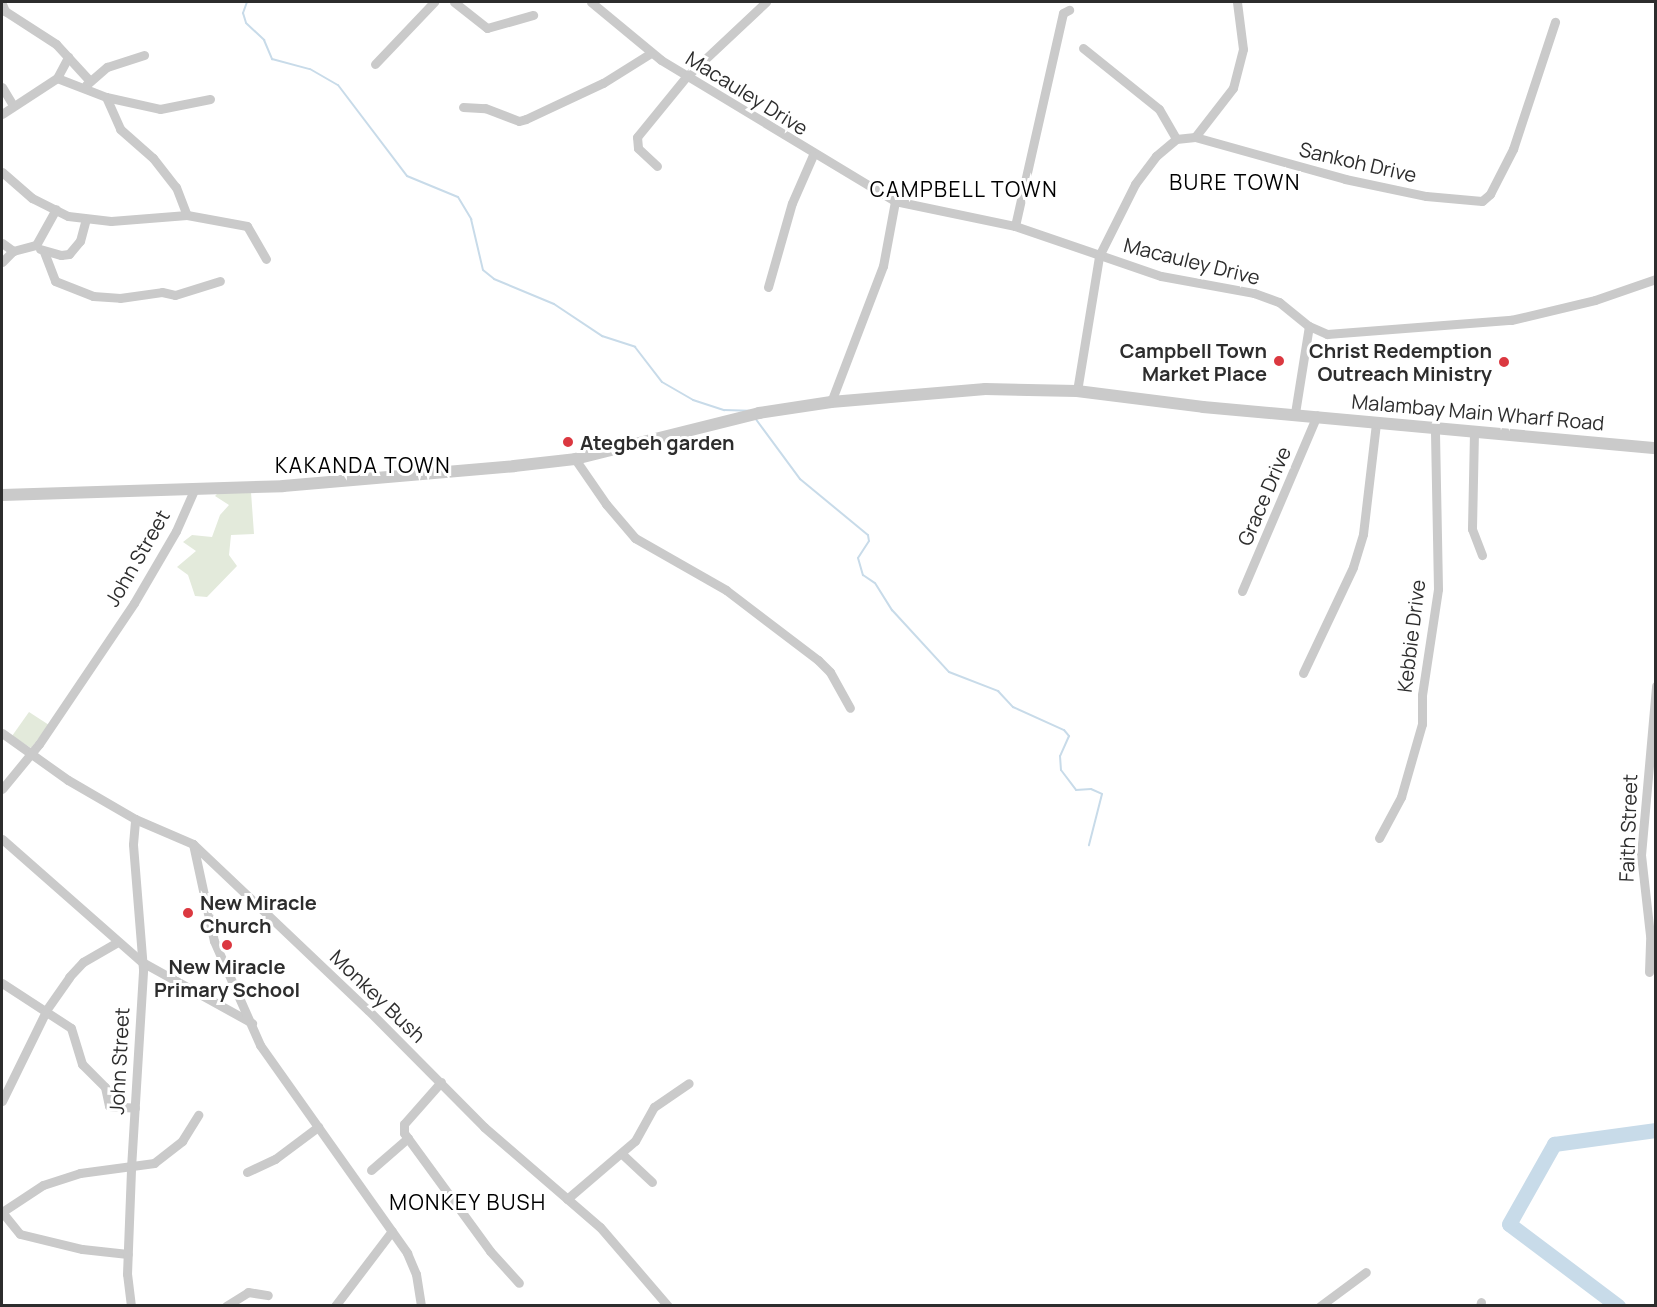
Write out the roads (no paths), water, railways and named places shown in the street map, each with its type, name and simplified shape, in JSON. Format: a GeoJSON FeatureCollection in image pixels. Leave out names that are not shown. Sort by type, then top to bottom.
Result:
{"type":"FeatureCollection","features":[{"type":"Feature","properties":{"kind":"street"},"geometry":{"type":"LineString","coordinates":[[375,64],[434,2]]}},
{"type":"Feature","properties":{"kind":"street"},"geometry":{"type":"LineString","coordinates":[[454,2],[487,28],[533,15]]}},
{"type":"Feature","properties":{"kind":"street","name":"Macauley Drive"},"geometry":{"type":"LineString","coordinates":[[591,2],[651,53],[686,77],[813,155],[895,201],[1015,226],[1161,276],[1254,293],[1279,302],[1309,326],[1327,334],[1344,335],[1511,320],[1595,300],[1656,279]]}},
{"type":"Feature","properties":{"kind":"street"},"geometry":{"type":"LineString","coordinates":[[657,166],[638,148],[637,137],[686,77],[766,2]]}},
{"type":"Feature","properties":{"kind":"street"},"geometry":{"type":"LineString","coordinates":[[1195,137],[1233,88],[1243,49],[1237,2]]}},
{"type":"Feature","properties":{"kind":"street"},"geometry":{"type":"LineString","coordinates":[[1015,226],[1062,13],[1069,10]]}},
{"type":"Feature","properties":{"kind":"street"},"geometry":{"type":"LineString","coordinates":[[3,11],[57,45],[87,83],[106,97],[160,109],[210,99]]}},
{"type":"Feature","properties":{"kind":"street","name":"Sankoh Drive"},"geometry":{"type":"LineString","coordinates":[[1176,139],[1195,137],[1345,179],[1426,196],[1482,201],[1490,194],[1513,149],[1555,22]]}},
{"type":"Feature","properties":{"kind":"street"},"geometry":{"type":"LineString","coordinates":[[1077,392],[1099,256],[1135,184],[1156,156],[1176,139],[1159,109],[1083,48]]}},
{"type":"Feature","properties":{"kind":"street"},"geometry":{"type":"LineString","coordinates":[[463,107],[492,109],[514,119],[526,119],[603,83],[651,53]]}},
{"type":"Feature","properties":{"kind":"street"},"geometry":{"type":"LineString","coordinates":[[57,78],[87,83],[107,68],[144,55]]}},
{"type":"Feature","properties":{"kind":"street"},"geometry":{"type":"LineString","coordinates":[[2,114],[57,78],[68,57]]}},
{"type":"Feature","properties":{"kind":"street"},"geometry":{"type":"LineString","coordinates":[[2,87],[13,105]]}},
{"type":"Feature","properties":{"kind":"street"},"geometry":{"type":"LineString","coordinates":[[106,97],[120,129],[153,158],[176,187],[187,215]]}},
{"type":"Feature","properties":{"kind":"street"},"geometry":{"type":"LineString","coordinates":[[768,287],[792,203],[813,155]]}},
{"type":"Feature","properties":{"kind":"street"},"geometry":{"type":"LineString","coordinates":[[2,172],[32,198],[68,216],[86,219],[158,219],[187,215],[247,226],[266,259]]}},
{"type":"Feature","properties":{"kind":"street"},"geometry":{"type":"LineString","coordinates":[[831,402],[883,266],[895,201]]}},
{"type":"Feature","properties":{"kind":"street"},"geometry":{"type":"LineString","coordinates":[[2,262],[13,251],[36,245],[56,209]]}},
{"type":"Feature","properties":{"kind":"street"},"geometry":{"type":"LineString","coordinates":[[44,252],[69,254],[80,241],[86,219]]}},
{"type":"Feature","properties":{"kind":"street"},"geometry":{"type":"LineString","coordinates":[[2,243],[13,251]]}},
{"type":"Feature","properties":{"kind":"street"},"geometry":{"type":"LineString","coordinates":[[36,245],[44,252],[55,281],[93,296],[120,298],[162,292],[175,295],[220,281]]}},
{"type":"Feature","properties":{"kind":"street"},"geometry":{"type":"LineString","coordinates":[[1295,413],[1309,326]]}},
{"type":"Feature","properties":{"kind":"street","name":"Malambay Main Wharf Road"},"geometry":{"type":"LineString","coordinates":[[2,495],[283,486],[575,459],[755,414],[831,402],[951,390],[1077,392],[1435,429],[1656,448]]}},
{"type":"Feature","properties":{"kind":"street","name":"Grace Drive"},"geometry":{"type":"LineString","coordinates":[[1242,591],[1317,415]]}},
{"type":"Feature","properties":{"kind":"street"},"geometry":{"type":"LineString","coordinates":[[1303,673],[1353,567],[1363,534],[1376,423]]}},
{"type":"Feature","properties":{"kind":"street","name":"Kebbie Drive"},"geometry":{"type":"LineString","coordinates":[[1379,838],[1401,797],[1422,724],[1422,695],[1438,589],[1435,429]]}},
{"type":"Feature","properties":{"kind":"street"},"geometry":{"type":"LineString","coordinates":[[1474,432],[1471,518],[1482,555]]}},
{"type":"Feature","properties":{"kind":"street"},"geometry":{"type":"LineString","coordinates":[[575,459],[606,504],[635,538],[726,590],[818,660],[830,672],[850,708]]}},
{"type":"Feature","properties":{"kind":"street","name":"John Street"},"geometry":{"type":"LineString","coordinates":[[2,789],[5,778],[31,755],[134,603],[176,531],[195,488]]}},
{"type":"Feature","properties":{"kind":"street","name":"Faith Street"},"geometry":{"type":"LineString","coordinates":[[1648,972],[1650,935],[1641,855],[1656,686]]}},
{"type":"Feature","properties":{"kind":"street","name":"Monkey Bush"},"geometry":{"type":"LineString","coordinates":[[2,733],[31,755],[135,819],[192,844],[441,1082],[483,1127],[567,1199],[625,1253],[668,1305]]}},
{"type":"Feature","properties":{"kind":"street","name":"John Street"},"geometry":{"type":"LineString","coordinates":[[131,1305],[128,1254],[142,962],[133,844],[135,819]]}},
{"type":"Feature","properties":{"kind":"street"},"geometry":{"type":"LineString","coordinates":[[2,839],[57,884],[116,943],[142,962],[252,1023]]}},
{"type":"Feature","properties":{"kind":"street"},"geometry":{"type":"LineString","coordinates":[[192,844],[214,941],[260,1045],[392,1231],[416,1274],[421,1305]]}},
{"type":"Feature","properties":{"kind":"street"},"geometry":{"type":"LineString","coordinates":[[2,1101],[47,1010],[76,968],[116,943]]}},
{"type":"Feature","properties":{"kind":"street"},"geometry":{"type":"LineString","coordinates":[[2,983],[47,1010],[74,1032],[82,1064],[105,1087],[109,1106],[135,1108]]}},
{"type":"Feature","properties":{"kind":"street"},"geometry":{"type":"LineString","coordinates":[[441,1082],[404,1124],[408,1138],[490,1251],[519,1283]]}},
{"type":"Feature","properties":{"kind":"street"},"geometry":{"type":"LineString","coordinates":[[567,1199],[635,1141],[646,1114],[689,1083]]}},
{"type":"Feature","properties":{"kind":"street"},"geometry":{"type":"LineString","coordinates":[[128,1254],[38,1240],[20,1234],[2,1212],[43,1185],[80,1173],[131,1168],[154,1163],[166,1156],[182,1141],[198,1115]]}},
{"type":"Feature","properties":{"kind":"street"},"geometry":{"type":"LineString","coordinates":[[247,1172],[275,1159],[318,1127]]}},
{"type":"Feature","properties":{"kind":"street"},"geometry":{"type":"LineString","coordinates":[[371,1170],[408,1138]]}},
{"type":"Feature","properties":{"kind":"street"},"geometry":{"type":"LineString","coordinates":[[622,1154],[652,1182]]}},
{"type":"Feature","properties":{"kind":"street"},"geometry":{"type":"LineString","coordinates":[[335,1305],[392,1231]]}},
{"type":"Feature","properties":{"kind":"street"},"geometry":{"type":"LineString","coordinates":[[1320,1305],[1366,1272]]}},
{"type":"Feature","properties":{"kind":"street"},"geometry":{"type":"LineString","coordinates":[[226,1305],[248,1292],[268,1295]]}},
{"type":"Feature","properties":{"kind":"waterway"},"geometry":{"type":"LineString","coordinates":[[247,2],[243,13],[246,23],[264,40],[272,59],[310,69],[338,85],[407,176],[458,197],[471,219],[483,270],[494,279],[554,304],[602,336],[635,347],[662,382],[693,400],[724,410],[749,411]]}},
{"type":"Feature","properties":{"kind":"waterway"},"geometry":{"type":"LineString","coordinates":[[755,418],[800,479],[868,535],[869,541],[858,558],[863,575],[875,583],[892,610],[949,672],[998,691],[1013,707],[1064,730],[1069,736],[1060,756],[1061,770],[1076,790],[1091,789],[1102,794],[1089,845]]}},
{"type":"Feature","properties":{"kind":"waterway"},"geometry":{"type":"LineString","coordinates":[[1618,1306],[1509,1224],[1554,1144],[1656,1130]]}},
{"type":"Feature","properties":{"kind":"place","name":"Campbell Town Market Place"},"geometry":{"type":"Point","coordinates":[1279,361]}},
{"type":"Feature","properties":{"kind":"place","name":"Christ Redemption Outreach Ministry"},"geometry":{"type":"Point","coordinates":[1504,362]}},
{"type":"Feature","properties":{"kind":"place","name":"Ategbeh garden"},"geometry":{"type":"Point","coordinates":[568,442]}},
{"type":"Feature","properties":{"kind":"place","name":"New Miracle Church"},"geometry":{"type":"Point","coordinates":[188,913]}},
{"type":"Feature","properties":{"kind":"place","name":"New Miracle Primary School"},"geometry":{"type":"Point","coordinates":[227,945]}},
{"type":"Feature","properties":{"kind":"district","name":"BURE TOWN"},"geometry":{"type":"Point","coordinates":[1235,182]}},
{"type":"Feature","properties":{"kind":"district","name":"CAMPBELL TOWN"},"geometry":{"type":"Point","coordinates":[964,189]}},
{"type":"Feature","properties":{"kind":"district","name":"KAKANDA TOWN"},"geometry":{"type":"Point","coordinates":[363,465]}},
{"type":"Feature","properties":{"kind":"district","name":"MONKEY BUSH"},"geometry":{"type":"Point","coordinates":[468,1202]}}]}
